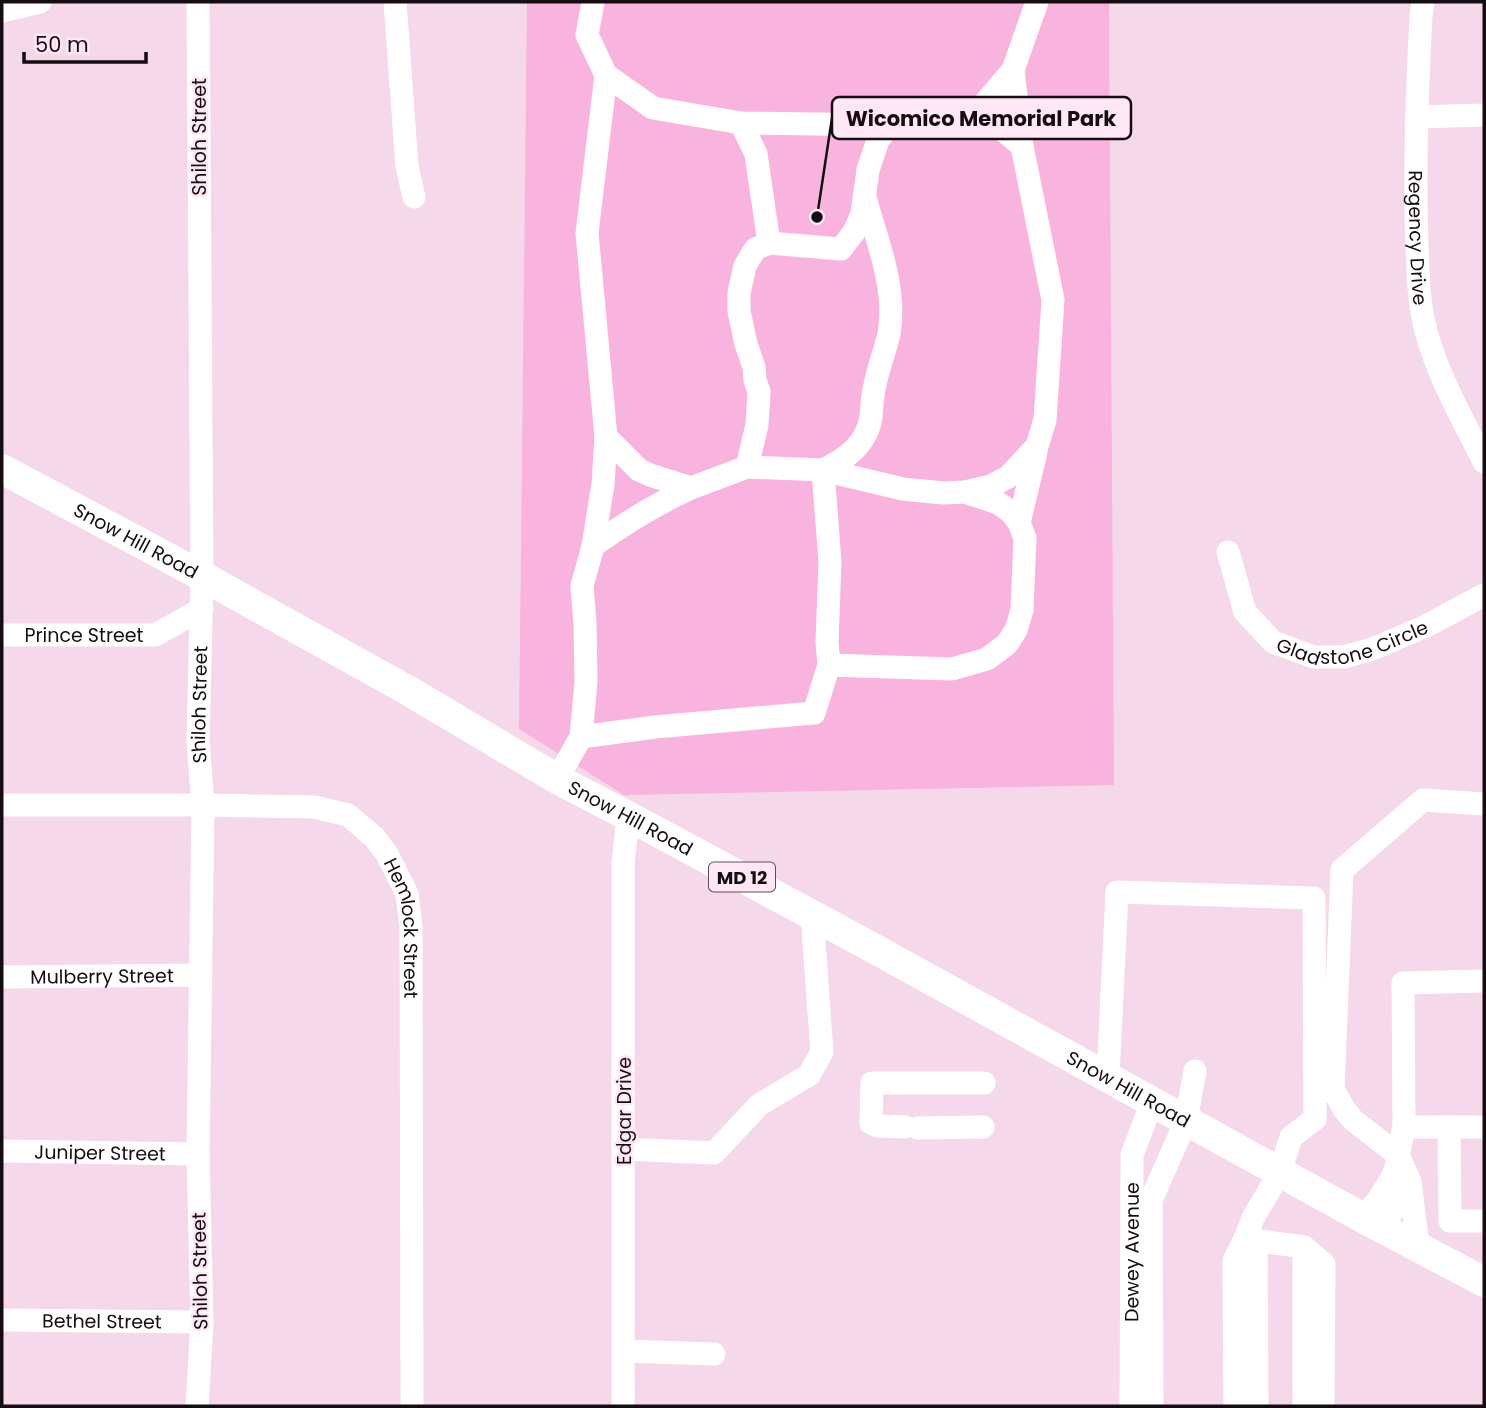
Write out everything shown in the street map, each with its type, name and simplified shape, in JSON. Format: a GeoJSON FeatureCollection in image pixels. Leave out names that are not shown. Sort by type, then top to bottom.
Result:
{"type":"FeatureCollection","features":[{"type":"Feature","properties":{"kind":"main road","name":"Snow Hill Road"},"geometry":{"type":"LineString","coordinates":[[2,469],[410,691],[556,779],[1484,1282]]}},
{"type":"Feature","properties":{"kind":"street"},"geometry":{"type":"LineString","coordinates":[[2,11],[40,2]]}},
{"type":"Feature","properties":{"kind":"street","name":"Shiloh Street"},"geometry":{"type":"LineString","coordinates":[[197,1406],[202,1322],[198,1154],[203,805],[198,741],[202,576],[198,2]]}},
{"type":"Feature","properties":{"kind":"street"},"geometry":{"type":"LineString","coordinates":[[395,2],[407,166],[414,197]]}},
{"type":"Feature","properties":{"kind":"street"},"geometry":{"type":"LineString","coordinates":[[593,2],[587,35],[606,75],[653,108],[741,123],[890,125],[979,110],[1013,71],[1037,2]]}},
{"type":"Feature","properties":{"kind":"street","name":"Regency Drive"},"geometry":{"type":"LineString","coordinates":[[1423,2],[1416,117],[1415,194],[1419,300],[1426,332],[1444,383],[1475,421],[1484,462]]}},
{"type":"Feature","properties":{"kind":"street"},"geometry":{"type":"LineString","coordinates":[[1013,71],[1022,146],[1054,300],[1045,420],[1019,523]]}},
{"type":"Feature","properties":{"kind":"street"},"geometry":{"type":"LineString","coordinates":[[556,779],[581,737],[586,682],[582,586],[593,546],[603,484],[606,437],[587,233],[606,75]]}},
{"type":"Feature","properties":{"kind":"street"},"geometry":{"type":"LineString","coordinates":[[979,110],[1022,146]]}},
{"type":"Feature","properties":{"kind":"street"},"geometry":{"type":"LineString","coordinates":[[1416,117],[1484,115]]}},
{"type":"Feature","properties":{"kind":"street"},"geometry":{"type":"LineString","coordinates":[[741,123],[756,154],[769,243]]}},
{"type":"Feature","properties":{"kind":"street"},"geometry":{"type":"LineString","coordinates":[[841,249],[854,232],[862,214],[868,170],[878,140],[890,125]]}},
{"type":"Feature","properties":{"kind":"street"},"geometry":{"type":"LineString","coordinates":[[823,470],[843,460],[857,447],[866,433],[889,333],[891,306],[879,247],[865,198]]}},
{"type":"Feature","properties":{"kind":"street"},"geometry":{"type":"LineString","coordinates":[[747,467],[757,425],[759,392],[742,322],[739,293],[745,265],[755,249],[769,243],[841,249],[864,243],[879,247]]}},
{"type":"Feature","properties":{"kind":"street"},"geometry":{"type":"LineString","coordinates":[[606,437],[639,470],[691,488]]}},
{"type":"Feature","properties":{"kind":"street"},"geometry":{"type":"LineString","coordinates":[[593,546],[661,502],[747,467],[823,470],[904,489],[965,492],[991,486],[1008,477],[1037,446]]}},
{"type":"Feature","properties":{"kind":"street"},"geometry":{"type":"LineString","coordinates":[[581,737],[655,727],[814,713],[829,665],[827,642],[830,562],[823,470]]}},
{"type":"Feature","properties":{"kind":"street"},"geometry":{"type":"LineString","coordinates":[[829,665],[952,669],[987,659],[1007,644],[1016,630],[1022,610],[1025,538],[1019,523],[998,503],[965,492]]}},
{"type":"Feature","properties":{"kind":"street","name":"Gladstone Circle"},"geometry":{"type":"LineString","coordinates":[[1228,552],[1245,612],[1273,642],[1314,657],[1343,657],[1370,650],[1426,626],[1484,595]]}},
{"type":"Feature","properties":{"kind":"street","name":"Prince Street"},"geometry":{"type":"LineString","coordinates":[[2,635],[155,635],[202,609]]}},
{"type":"Feature","properties":{"kind":"street"},"geometry":{"type":"LineString","coordinates":[[1418,1246],[1410,1182],[1398,1155],[1353,1120],[1333,1089],[1342,870],[1423,800],[1484,804]]}},
{"type":"Feature","properties":{"kind":"street","name":"Hemlock Street"},"geometry":{"type":"LineString","coordinates":[[2,805],[314,807],[348,816],[374,837],[387,854],[407,894],[411,927],[412,1406]]}},
{"type":"Feature","properties":{"kind":"street","name":"Edgar Drive"},"geometry":{"type":"LineString","coordinates":[[623,1406],[623,864],[628,816]]}},
{"type":"Feature","properties":{"kind":"street"},"geometry":{"type":"LineString","coordinates":[[1108,1076],[1117,892],[1314,898],[1315,1119],[1291,1137],[1280,1172],[1253,1218],[1251,1240],[1257,1406]]}},
{"type":"Feature","properties":{"kind":"street"},"geometry":{"type":"LineString","coordinates":[[624,1149],[714,1153],[759,1105],[809,1075],[822,1052],[811,915]]}},
{"type":"Feature","properties":{"kind":"street","name":"Mulberry Street"},"geometry":{"type":"LineString","coordinates":[[2,977],[201,975]]}},
{"type":"Feature","properties":{"kind":"street"},"geometry":{"type":"LineString","coordinates":[[1372,1222],[1378,1200],[1396,1167],[1404,1127],[1403,983],[1484,981]]}},
{"type":"Feature","properties":{"kind":"street"},"geometry":{"type":"LineString","coordinates":[[1152,1406],[1151,1200],[1186,1121],[1195,1071]]}},
{"type":"Feature","properties":{"kind":"street"},"geometry":{"type":"LineString","coordinates":[[983,1127],[911,1128],[877,1126],[870,1123],[872,1083],[984,1083]]}},
{"type":"Feature","properties":{"kind":"street","name":"Dewey Avenue"},"geometry":{"type":"LineString","coordinates":[[1131,1406],[1132,1155],[1152,1102]]}},
{"type":"Feature","properties":{"kind":"street"},"geometry":{"type":"LineString","coordinates":[[1404,1127],[1484,1127]]}},
{"type":"Feature","properties":{"kind":"street"},"geometry":{"type":"LineString","coordinates":[[1448,1127],[1450,1221],[1484,1221]]}},
{"type":"Feature","properties":{"kind":"street","name":"Juniper Street"},"geometry":{"type":"LineString","coordinates":[[2,1150],[198,1154]]}},
{"type":"Feature","properties":{"kind":"street"},"geometry":{"type":"LineString","coordinates":[[1372,1222],[1402,1198],[1410,1182]]}},
{"type":"Feature","properties":{"kind":"street"},"geometry":{"type":"LineString","coordinates":[[1251,1240],[1304,1247],[1324,1264],[1323,1406]]}},
{"type":"Feature","properties":{"kind":"street"},"geometry":{"type":"LineString","coordinates":[[1235,1406],[1234,1261],[1251,1240]]}},
{"type":"Feature","properties":{"kind":"street"},"geometry":{"type":"LineString","coordinates":[[1304,1247],[1304,1406]]}},
{"type":"Feature","properties":{"kind":"street","name":"Bethel Street"},"geometry":{"type":"LineString","coordinates":[[2,1320],[202,1322]]}},
{"type":"Feature","properties":{"kind":"street"},"geometry":{"type":"LineString","coordinates":[[623,1351],[714,1354]]}},
{"type":"Feature","properties":{"kind":"shaded area"},"geometry":{"type":"Polygon","coordinates":[[[527,2],[1109,2],[1114,785],[624,795],[519,729],[527,2]]]}},
{"type":"Feature","properties":{"kind":"place","name":"Wicomico Memorial Park"},"geometry":{"type":"Point","coordinates":[817,217]}}]}
